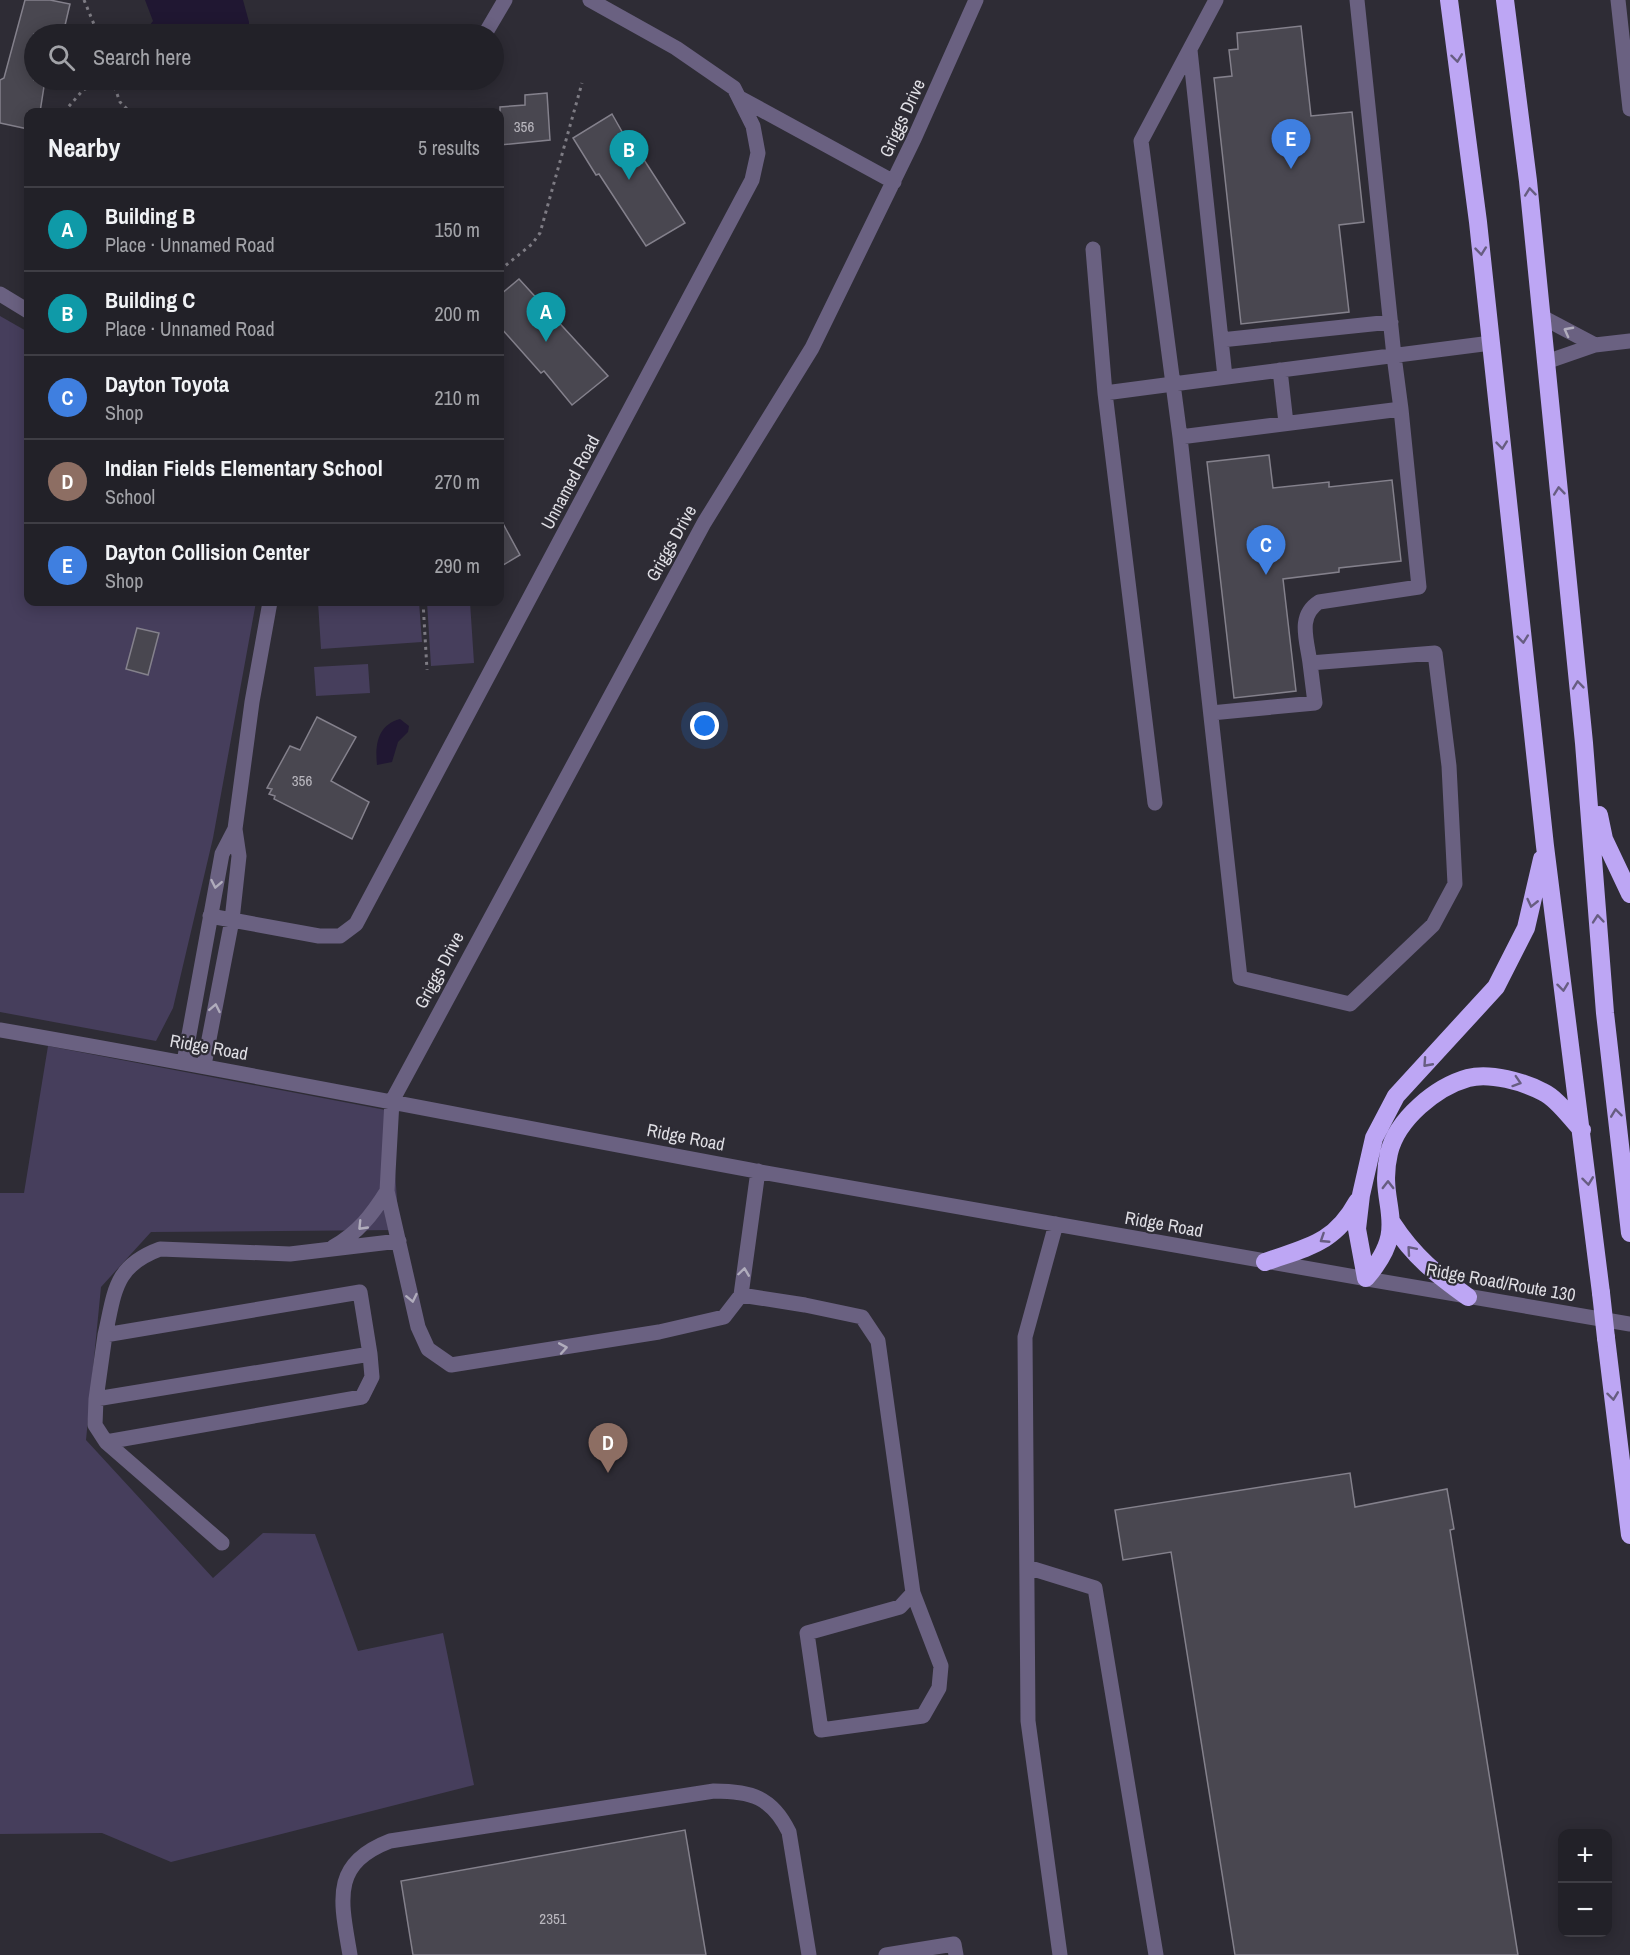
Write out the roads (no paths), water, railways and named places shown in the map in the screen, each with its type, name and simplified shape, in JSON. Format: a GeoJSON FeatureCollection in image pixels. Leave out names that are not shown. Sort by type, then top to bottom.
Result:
{"type":"FeatureCollection","features":[{"type":"Feature","properties":{"kind":"highway"},"geometry":{"type":"LineString","coordinates":[[1449,0],[1491,343],[1545,846],[1582,1131],[1630,1535]]}},
{"type":"Feature","properties":{"kind":"highway"},"geometry":{"type":"LineString","coordinates":[[1504,0],[1528,181],[1542,317],[1584,743],[1605,1013],[1630,1233]]}},
{"type":"Feature","properties":{"kind":"highway"},"geometry":{"type":"LineString","coordinates":[[1584,743],[1604,839],[1630,894]]}},
{"type":"Feature","properties":{"kind":"highway"},"geometry":{"type":"LineString","coordinates":[[1366,1278],[1357,1229],[1361,1195],[1374,1138],[1396,1096],[1496,987],[1526,928],[1545,846]]}},
{"type":"Feature","properties":{"kind":"highway"},"geometry":{"type":"LineString","coordinates":[[1366,1278],[1382,1260],[1389,1245],[1392,1223],[1388,1191],[1389,1154],[1399,1129],[1425,1100],[1469,1077],[1511,1079],[1546,1092],[1582,1131]]}},
{"type":"Feature","properties":{"kind":"highway"},"geometry":{"type":"LineString","coordinates":[[1624,1177],[1630,1153]]}},
{"type":"Feature","properties":{"kind":"highway"},"geometry":{"type":"LineString","coordinates":[[1264,1262],[1323,1242],[1347,1220],[1361,1195]]}},
{"type":"Feature","properties":{"kind":"highway"},"geometry":{"type":"LineString","coordinates":[[1392,1223],[1409,1249],[1468,1297]]}},
{"type":"Feature","properties":{"kind":"street"},"geometry":{"type":"LineString","coordinates":[[491,24],[505,0]]}},
{"type":"Feature","properties":{"kind":"street","name":"Unnamed Road"},"geometry":{"type":"LineString","coordinates":[[210,916],[320,936],[340,936],[356,924],[752,180],[758,153],[753,126],[740,98],[727,81],[676,48],[590,0]]}},
{"type":"Feature","properties":{"kind":"street","name":"Griggs Drive"},"geometry":{"type":"LineString","coordinates":[[392,1101],[704,523],[812,348],[894,182],[976,0]]}},
{"type":"Feature","properties":{"kind":"street"},"geometry":{"type":"LineString","coordinates":[[1216,0],[1141,141],[1180,437],[1240,978],[1350,1004],[1432,926],[1455,884],[1449,766],[1435,653],[1310,663]]}},
{"type":"Feature","properties":{"kind":"street"},"geometry":{"type":"LineString","coordinates":[[1211,713],[1315,703],[1304,620],[1308,609],[1319,602],[1419,587],[1358,0]]}},
{"type":"Feature","properties":{"kind":"street"},"geometry":{"type":"LineString","coordinates":[[1618,0],[1630,109]]}},
{"type":"Feature","properties":{"kind":"street"},"geometry":{"type":"LineString","coordinates":[[1190,50],[1225,377]]}},
{"type":"Feature","properties":{"kind":"street"},"geometry":{"type":"LineString","coordinates":[[740,98],[894,182]]}},
{"type":"Feature","properties":{"kind":"street"},"geometry":{"type":"LineString","coordinates":[[1093,249],[1105,393],[1155,803]]}},
{"type":"Feature","properties":{"kind":"street"},"geometry":{"type":"LineString","coordinates":[[0,294],[24,309]]}},
{"type":"Feature","properties":{"kind":"street"},"geometry":{"type":"LineString","coordinates":[[1542,317],[1595,345]]}},
{"type":"Feature","properties":{"kind":"street"},"geometry":{"type":"LineString","coordinates":[[1221,340],[1391,322]]}},
{"type":"Feature","properties":{"kind":"street"},"geometry":{"type":"LineString","coordinates":[[1546,363],[1595,345],[1630,341]]}},
{"type":"Feature","properties":{"kind":"street"},"geometry":{"type":"LineString","coordinates":[[1105,393],[1491,343]]}},
{"type":"Feature","properties":{"kind":"street"},"geometry":{"type":"LineString","coordinates":[[1280,370],[1286,423]]}},
{"type":"Feature","properties":{"kind":"street"},"geometry":{"type":"LineString","coordinates":[[1180,437],[1401,409]]}},
{"type":"Feature","properties":{"kind":"street"},"geometry":{"type":"LineString","coordinates":[[204,1065],[232,920],[239,856],[235,829],[252,702],[269,606]]}},
{"type":"Feature","properties":{"kind":"street"},"geometry":{"type":"LineString","coordinates":[[184,1062],[222,854],[235,829]]}},
{"type":"Feature","properties":{"kind":"street","name":"Ridge Road"},"geometry":{"type":"LineString","coordinates":[[0,1030],[204,1065],[758,1171],[1264,1262],[1366,1278]]}},
{"type":"Feature","properties":{"kind":"street"},"geometry":{"type":"LineString","coordinates":[[392,1101],[387,1191],[423,1338],[428,1349],[451,1365],[659,1332],[724,1317],[741,1295],[758,1171]]}},
{"type":"Feature","properties":{"kind":"street"},"geometry":{"type":"LineString","coordinates":[[328,1250],[351,1238],[370,1218],[387,1191]]}},
{"type":"Feature","properties":{"kind":"street"},"geometry":{"type":"LineString","coordinates":[[1056,1224],[1025,1337],[1028,1721],[1060,1955]]}},
{"type":"Feature","properties":{"kind":"street"},"geometry":{"type":"LineString","coordinates":[[222,1543],[106,1442],[95,1425],[96,1399],[105,1335],[123,1272],[140,1257],[160,1249],[290,1254],[399,1241]]}},
{"type":"Feature","properties":{"kind":"street","name":"Ridge Road/Route 130"},"geometry":{"type":"LineString","coordinates":[[1366,1278],[1630,1324]]}},
{"type":"Feature","properties":{"kind":"street"},"geometry":{"type":"LineString","coordinates":[[105,1335],[360,1292],[372,1377],[362,1396],[106,1442]]}},
{"type":"Feature","properties":{"kind":"street"},"geometry":{"type":"LineString","coordinates":[[741,1295],[862,1317],[878,1341],[913,1593],[940,1666],[939,1688],[922,1716],[821,1730],[807,1633],[900,1607],[913,1593]]}},
{"type":"Feature","properties":{"kind":"street"},"geometry":{"type":"LineString","coordinates":[[96,1399],[370,1354]]}},
{"type":"Feature","properties":{"kind":"street"},"geometry":{"type":"LineString","coordinates":[[1027,1567],[1095,1588],[1156,1955]]}},
{"type":"Feature","properties":{"kind":"street"},"geometry":{"type":"LineString","coordinates":[[350,1955],[341,1903],[345,1878],[355,1862],[370,1849],[390,1841],[703,1792],[739,1791],[760,1797],[781,1815],[789,1832],[809,1955]]}},
{"type":"Feature","properties":{"kind":"street"},"geometry":{"type":"LineString","coordinates":[[886,1955],[954,1944],[956,1955]]}},
{"type":"Feature","properties":{"kind":"place","name":"Dayton Collision Center"},"geometry":{"type":"Point","coordinates":[1291,169]}},
{"type":"Feature","properties":{"kind":"place","name":"Building C"},"geometry":{"type":"Point","coordinates":[629,180]}},
{"type":"Feature","properties":{"kind":"place","name":"Building B"},"geometry":{"type":"Point","coordinates":[546,342]}},
{"type":"Feature","properties":{"kind":"place","name":"Dayton Toyota"},"geometry":{"type":"Point","coordinates":[1266,575]}},
{"type":"Feature","properties":{"kind":"place","name":"Indian Fields Elementary School"},"geometry":{"type":"Point","coordinates":[608,1473]}}]}
